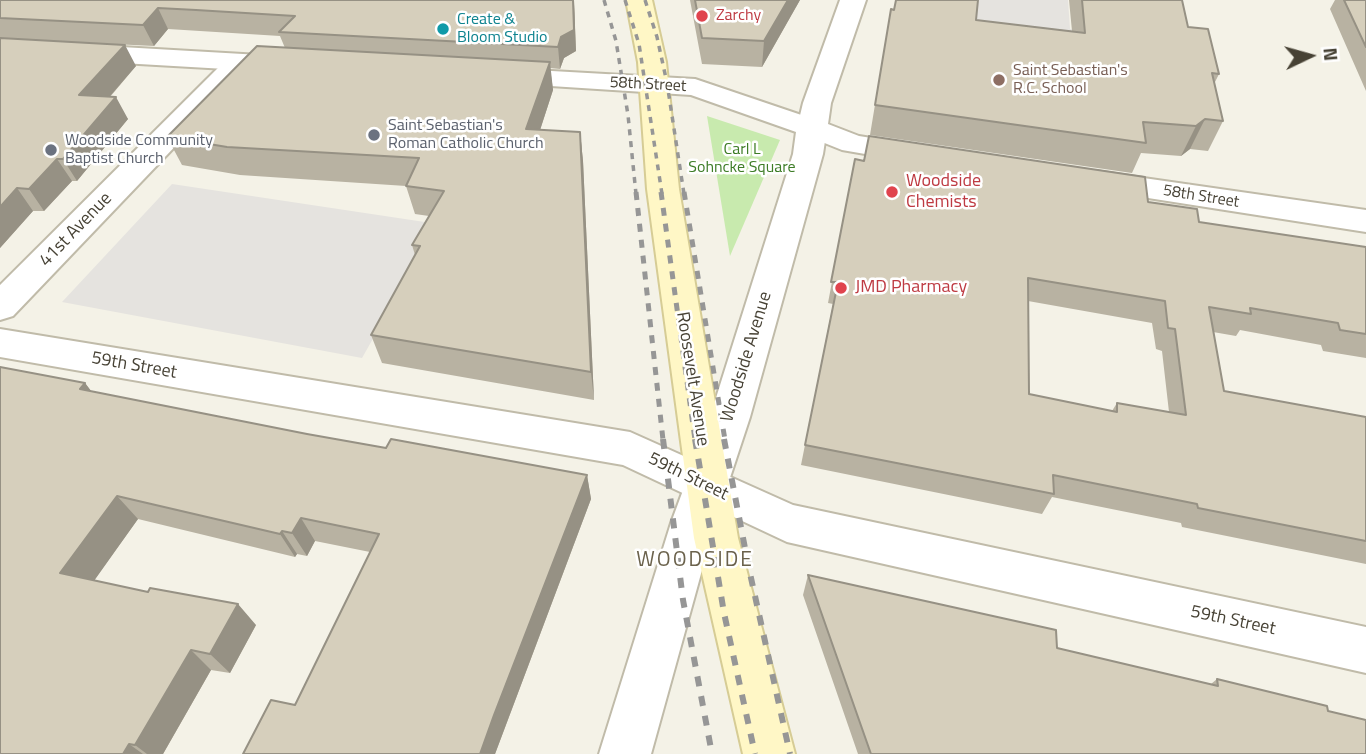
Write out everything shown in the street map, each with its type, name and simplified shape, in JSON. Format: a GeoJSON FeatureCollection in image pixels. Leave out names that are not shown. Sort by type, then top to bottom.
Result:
{"type":"FeatureCollection","features":[{"type":"Feature","properties":{"kind":"main road","name":"Roosevelt Avenue"},"geometry":{"type":"LineString","coordinates":[[639,0],[654,85],[663,189],[716,538],[769,754]]}},
{"type":"Feature","properties":{"kind":"street","name":"Woodside Avenue"},"geometry":{"type":"LineString","coordinates":[[625,754],[693,523],[708,486],[804,167],[817,103],[853,0]]}},
{"type":"Feature","properties":{"kind":"street"},"geometry":{"type":"LineString","coordinates":[[0,48],[323,66]]}},
{"type":"Feature","properties":{"kind":"street","name":"41st Avenue"},"geometry":{"type":"LineString","coordinates":[[0,307],[240,62]]}},
{"type":"Feature","properties":{"kind":"street","name":"58th Street"},"geometry":{"type":"LineString","coordinates":[[477,75],[695,87],[853,144],[951,159]]}},
{"type":"Feature","properties":{"kind":"street","name":"58th Street"},"geometry":{"type":"LineString","coordinates":[[1069,177],[1366,222]]}},
{"type":"Feature","properties":{"kind":"street","name":"59th Street"},"geometry":{"type":"LineString","coordinates":[[0,343],[630,449],[787,523],[1366,650]]}},
{"type":"Feature","properties":{"kind":"green space","name":"Carl L Sohncke Square"},"geometry":{"type":"Polygon","coordinates":[[[707,116],[780,140],[730,256],[707,116]]]}},
{"type":"Feature","properties":{"kind":"shaded area"},"geometry":{"type":"Polygon","coordinates":[[[902,0],[1068,0],[1070,29],[1108,34],[975,46],[977,12],[901,3],[902,0]]]}},
{"type":"Feature","properties":{"kind":"shaded area"},"geometry":{"type":"Polygon","coordinates":[[[172,184],[438,224],[362,358],[62,302],[172,184]]]}},
{"type":"Feature","properties":{"kind":"building"},"geometry":{"type":"Polygon","coordinates":[[[0,0],[573,0],[574,30],[561,37],[558,47],[279,32],[295,16],[158,8],[143,25],[0,18],[0,0]]]}},
{"type":"Feature","properties":{"kind":"building"},"geometry":{"type":"Polygon","coordinates":[[[695,0],[788,0],[764,41],[702,38],[695,0]]]}},
{"type":"Feature","properties":{"kind":"building"},"geometry":{"type":"Polygon","coordinates":[[[896,0],[978,0],[976,20],[1085,33],[1082,0],[1182,0],[1188,27],[1208,29],[1219,74],[1212,73],[1223,121],[1205,119],[1196,126],[1143,122],[1146,143],[875,105],[891,9],[894,10],[896,0]]]}},
{"type":"Feature","properties":{"kind":"building"},"geometry":{"type":"Polygon","coordinates":[[[1344,0],[1366,0],[1366,47],[1344,0]]]}},
{"type":"Feature","properties":{"kind":"building"},"geometry":{"type":"Polygon","coordinates":[[[0,38],[125,45],[79,95],[116,97],[63,159],[57,159],[29,189],[17,188],[0,207],[0,38]]]}},
{"type":"Feature","properties":{"kind":"building"},"geometry":{"type":"Polygon","coordinates":[[[257,46],[550,62],[526,129],[580,132],[591,372],[371,335],[420,246],[412,245],[444,191],[406,186],[419,158],[227,147],[167,137],[257,46]]]}},
{"type":"Feature","properties":{"kind":"building"},"geometry":{"type":"Polygon","coordinates":[[[869,136],[1145,177],[1148,202],[1197,209],[1199,222],[1366,247],[1366,334],[1340,330],[1338,323],[1250,308],[1251,314],[1209,307],[1224,391],[1366,417],[1366,541],[1198,508],[1197,504],[1053,475],[1054,494],[805,445],[838,282],[831,282],[855,159],[864,161],[869,136]],[[1028,278],[1029,394],[1117,412],[1117,403],[1186,415],[1175,329],[1168,328],[1165,301],[1028,278]]]}},
{"type":"Feature","properties":{"kind":"building"},"geometry":{"type":"Polygon","coordinates":[[[0,367],[85,383],[80,389],[307,434],[386,448],[391,439],[587,475],[480,754],[243,754],[271,700],[295,705],[379,534],[301,518],[292,533],[282,531],[280,534],[117,496],[60,573],[148,592],[150,588],[238,604],[210,654],[191,650],[135,745],[129,744],[123,754],[0,754],[0,367]]]}},
{"type":"Feature","properties":{"kind":"building"},"geometry":{"type":"Polygon","coordinates":[[[808,575],[1056,630],[1057,648],[1218,686],[1217,679],[1327,706],[1328,711],[1366,720],[1366,754],[871,754],[808,575]]]}},
{"type":"Feature","properties":{"kind":"railway"},"geometry":{"type":"LineString","coordinates":[[604,0],[616,41],[628,115],[636,194]]}},
{"type":"Feature","properties":{"kind":"railway"},"geometry":{"type":"LineString","coordinates":[[625,0],[639,44],[662,194]]}},
{"type":"Feature","properties":{"kind":"railway"},"geometry":{"type":"LineString","coordinates":[[645,0],[657,37],[667,83],[684,194]]}},
{"type":"Feature","properties":{"kind":"railway"},"geometry":{"type":"LineString","coordinates":[[636,192],[663,440]]}},
{"type":"Feature","properties":{"kind":"railway"},"geometry":{"type":"LineString","coordinates":[[661,192],[695,440]]}},
{"type":"Feature","properties":{"kind":"railway"},"geometry":{"type":"LineString","coordinates":[[684,192],[725,440]]}},
{"type":"Feature","properties":{"kind":"railway"},"geometry":{"type":"LineString","coordinates":[[663,439],[683,600],[712,754]]}},
{"type":"Feature","properties":{"kind":"railway"},"geometry":{"type":"LineString","coordinates":[[695,439],[724,613],[755,754]]}},
{"type":"Feature","properties":{"kind":"railway"},"geometry":{"type":"LineString","coordinates":[[724,439],[749,569],[790,754]]}},
{"type":"Feature","properties":{"kind":"place","name":"Zarchy"},"geometry":{"type":"Point","coordinates":[702,16]}},
{"type":"Feature","properties":{"kind":"place","name":"Create & Bloom Studio"},"geometry":{"type":"Point","coordinates":[443,29]}},
{"type":"Feature","properties":{"kind":"place","name":"Saint Sebastian's R.C. School"},"geometry":{"type":"Point","coordinates":[999,80]}},
{"type":"Feature","properties":{"kind":"place","name":"Saint Sebastian's Roman Catholic Church"},"geometry":{"type":"Point","coordinates":[374,135]}},
{"type":"Feature","properties":{"kind":"place","name":"Woodside Community Baptist Church"},"geometry":{"type":"Point","coordinates":[51,150]}},
{"type":"Feature","properties":{"kind":"place","name":"Woodside Chemists"},"geometry":{"type":"Point","coordinates":[892,192]}},
{"type":"Feature","properties":{"kind":"place","name":"JMD Pharmacy"},"geometry":{"type":"Point","coordinates":[841,288]}},
{"type":"Feature","properties":{"kind":"district","name":"WOODSIDE"},"geometry":{"type":"Point","coordinates":[695,561]}}]}
